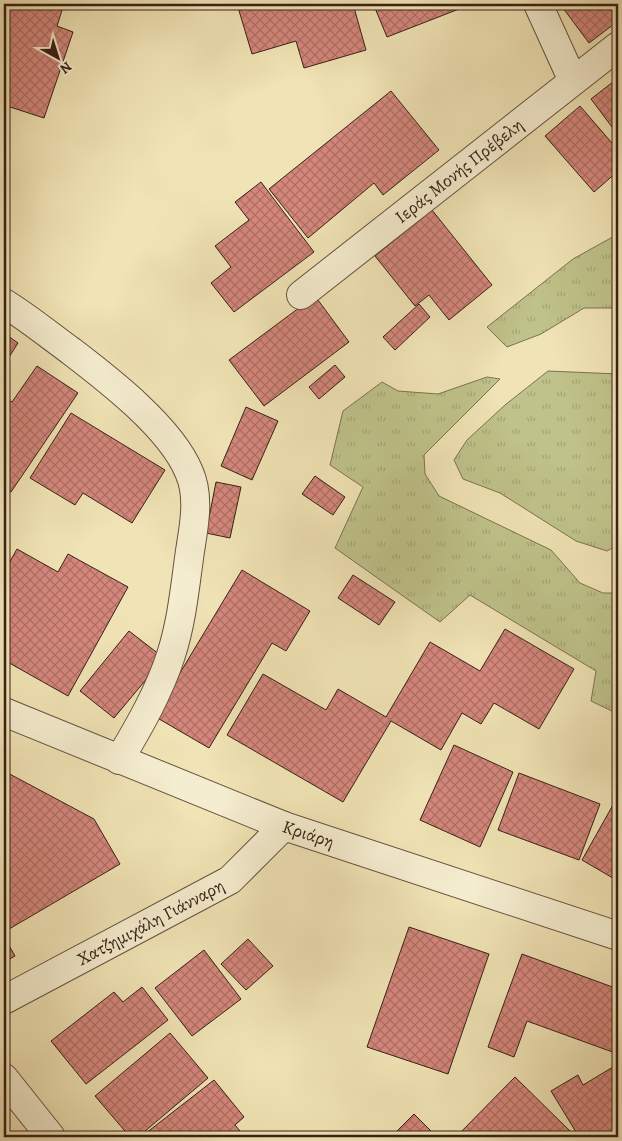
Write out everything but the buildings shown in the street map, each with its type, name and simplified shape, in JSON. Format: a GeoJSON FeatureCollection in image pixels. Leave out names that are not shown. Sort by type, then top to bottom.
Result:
{"type":"FeatureCollection","features":[{"type":"Feature","properties":{"kind":"street"},"geometry":{"type":"LineString","coordinates":[[538,4],[573,81]]}},
{"type":"Feature","properties":{"kind":"street","name":"Ιεράς Μονής Πρέβελη"},"geometry":{"type":"LineString","coordinates":[[301,295],[618,46]]}},
{"type":"Feature","properties":{"kind":"street"},"geometry":{"type":"LineString","coordinates":[[4,302],[98,371],[140,409],[181,456],[194,485],[193,530],[185,589],[175,641],[165,671],[143,719],[119,760]]}},
{"type":"Feature","properties":{"kind":"street","name":"Κριάρη"},"geometry":{"type":"LineString","coordinates":[[4,712],[284,826],[618,936]]}},
{"type":"Feature","properties":{"kind":"street","name":"Χατζημιχάλη Γιάνναρη"},"geometry":{"type":"LineString","coordinates":[[4,1000],[230,880],[284,826]]}},
{"type":"Feature","properties":{"kind":"street"},"geometry":{"type":"LineString","coordinates":[[4,1078],[51,1137]]}},
{"type":"Feature","properties":{"kind":"green space"},"geometry":{"type":"Polygon","coordinates":[[[618,234],[618,308],[584,308],[541,334],[507,347],[487,327],[573,259],[618,234]]]}},
{"type":"Feature","properties":{"kind":"green space"},"geometry":{"type":"Polygon","coordinates":[[[548,371],[618,374],[618,545],[607,551],[576,541],[500,493],[463,479],[454,460],[467,440],[505,405],[548,371]]]}},
{"type":"Feature","properties":{"kind":"green space"},"geometry":{"type":"Polygon","coordinates":[[[487,377],[500,379],[424,455],[425,474],[439,496],[551,550],[580,583],[603,593],[618,593],[618,714],[591,701],[596,671],[470,595],[440,622],[335,548],[363,487],[330,465],[343,411],[382,382],[398,391],[438,394],[487,377]]]}}]}
